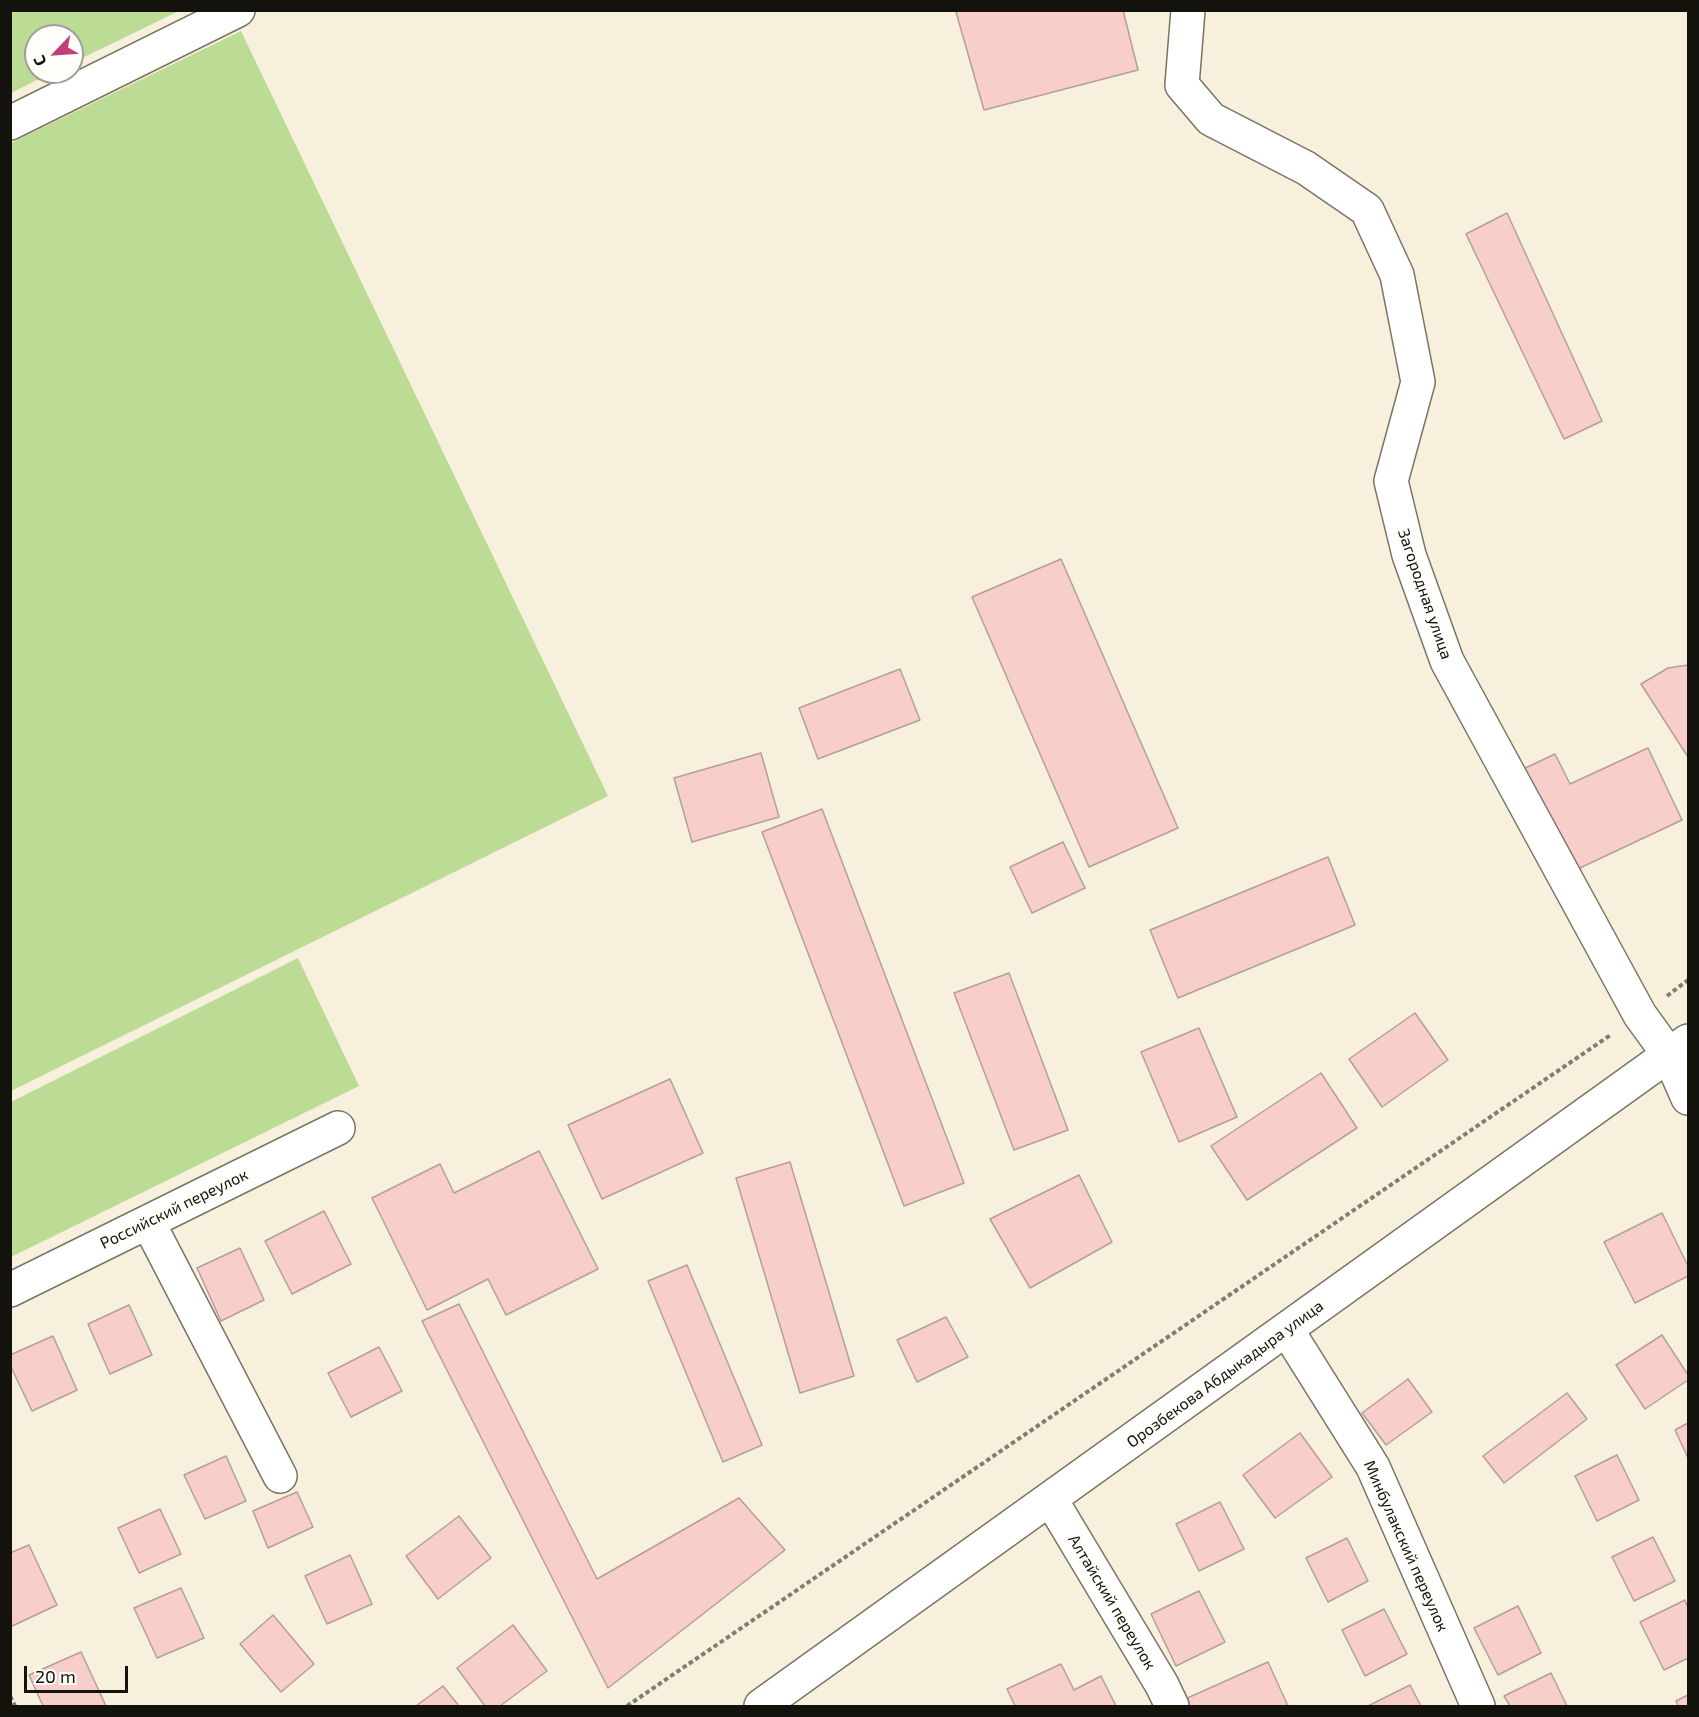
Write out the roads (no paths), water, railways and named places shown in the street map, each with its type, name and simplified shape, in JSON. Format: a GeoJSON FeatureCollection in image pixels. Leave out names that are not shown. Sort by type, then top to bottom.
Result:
{"type":"FeatureCollection","features":[{"type":"Feature","properties":{"kind":"street"},"geometry":{"type":"LineString","coordinates":[[10,123],[238,10]]}},
{"type":"Feature","properties":{"kind":"street","name":"Загородная улица"},"geometry":{"type":"LineString","coordinates":[[1188,10],[1182,85],[1211,119],[1306,168],[1366,210],[1397,275],[1419,382],[1391,481],[1409,555],[1446,661],[1640,1015],[1679,1048],[1689,1098]]}},
{"type":"Feature","properties":{"kind":"street","name":"Орозбекова Абдыкадыра улица"},"geometry":{"type":"LineString","coordinates":[[777,1702],[1051,1500],[1679,1048]]}},
{"type":"Feature","properties":{"kind":"street","name":"Российский переулок"},"geometry":{"type":"LineString","coordinates":[[10,1290],[338,1128]]}},
{"type":"Feature","properties":{"kind":"street"},"geometry":{"type":"LineString","coordinates":[[148,1222],[280,1476]]}},
{"type":"Feature","properties":{"kind":"street","name":"Минбулакский переулок"},"geometry":{"type":"LineString","coordinates":[[1287,1330],[1373,1467],[1478,1707]]}},
{"type":"Feature","properties":{"kind":"street","name":"Алтайский переулок"},"geometry":{"type":"LineString","coordinates":[[1051,1500],[1162,1685],[1172,1707]]}}]}
